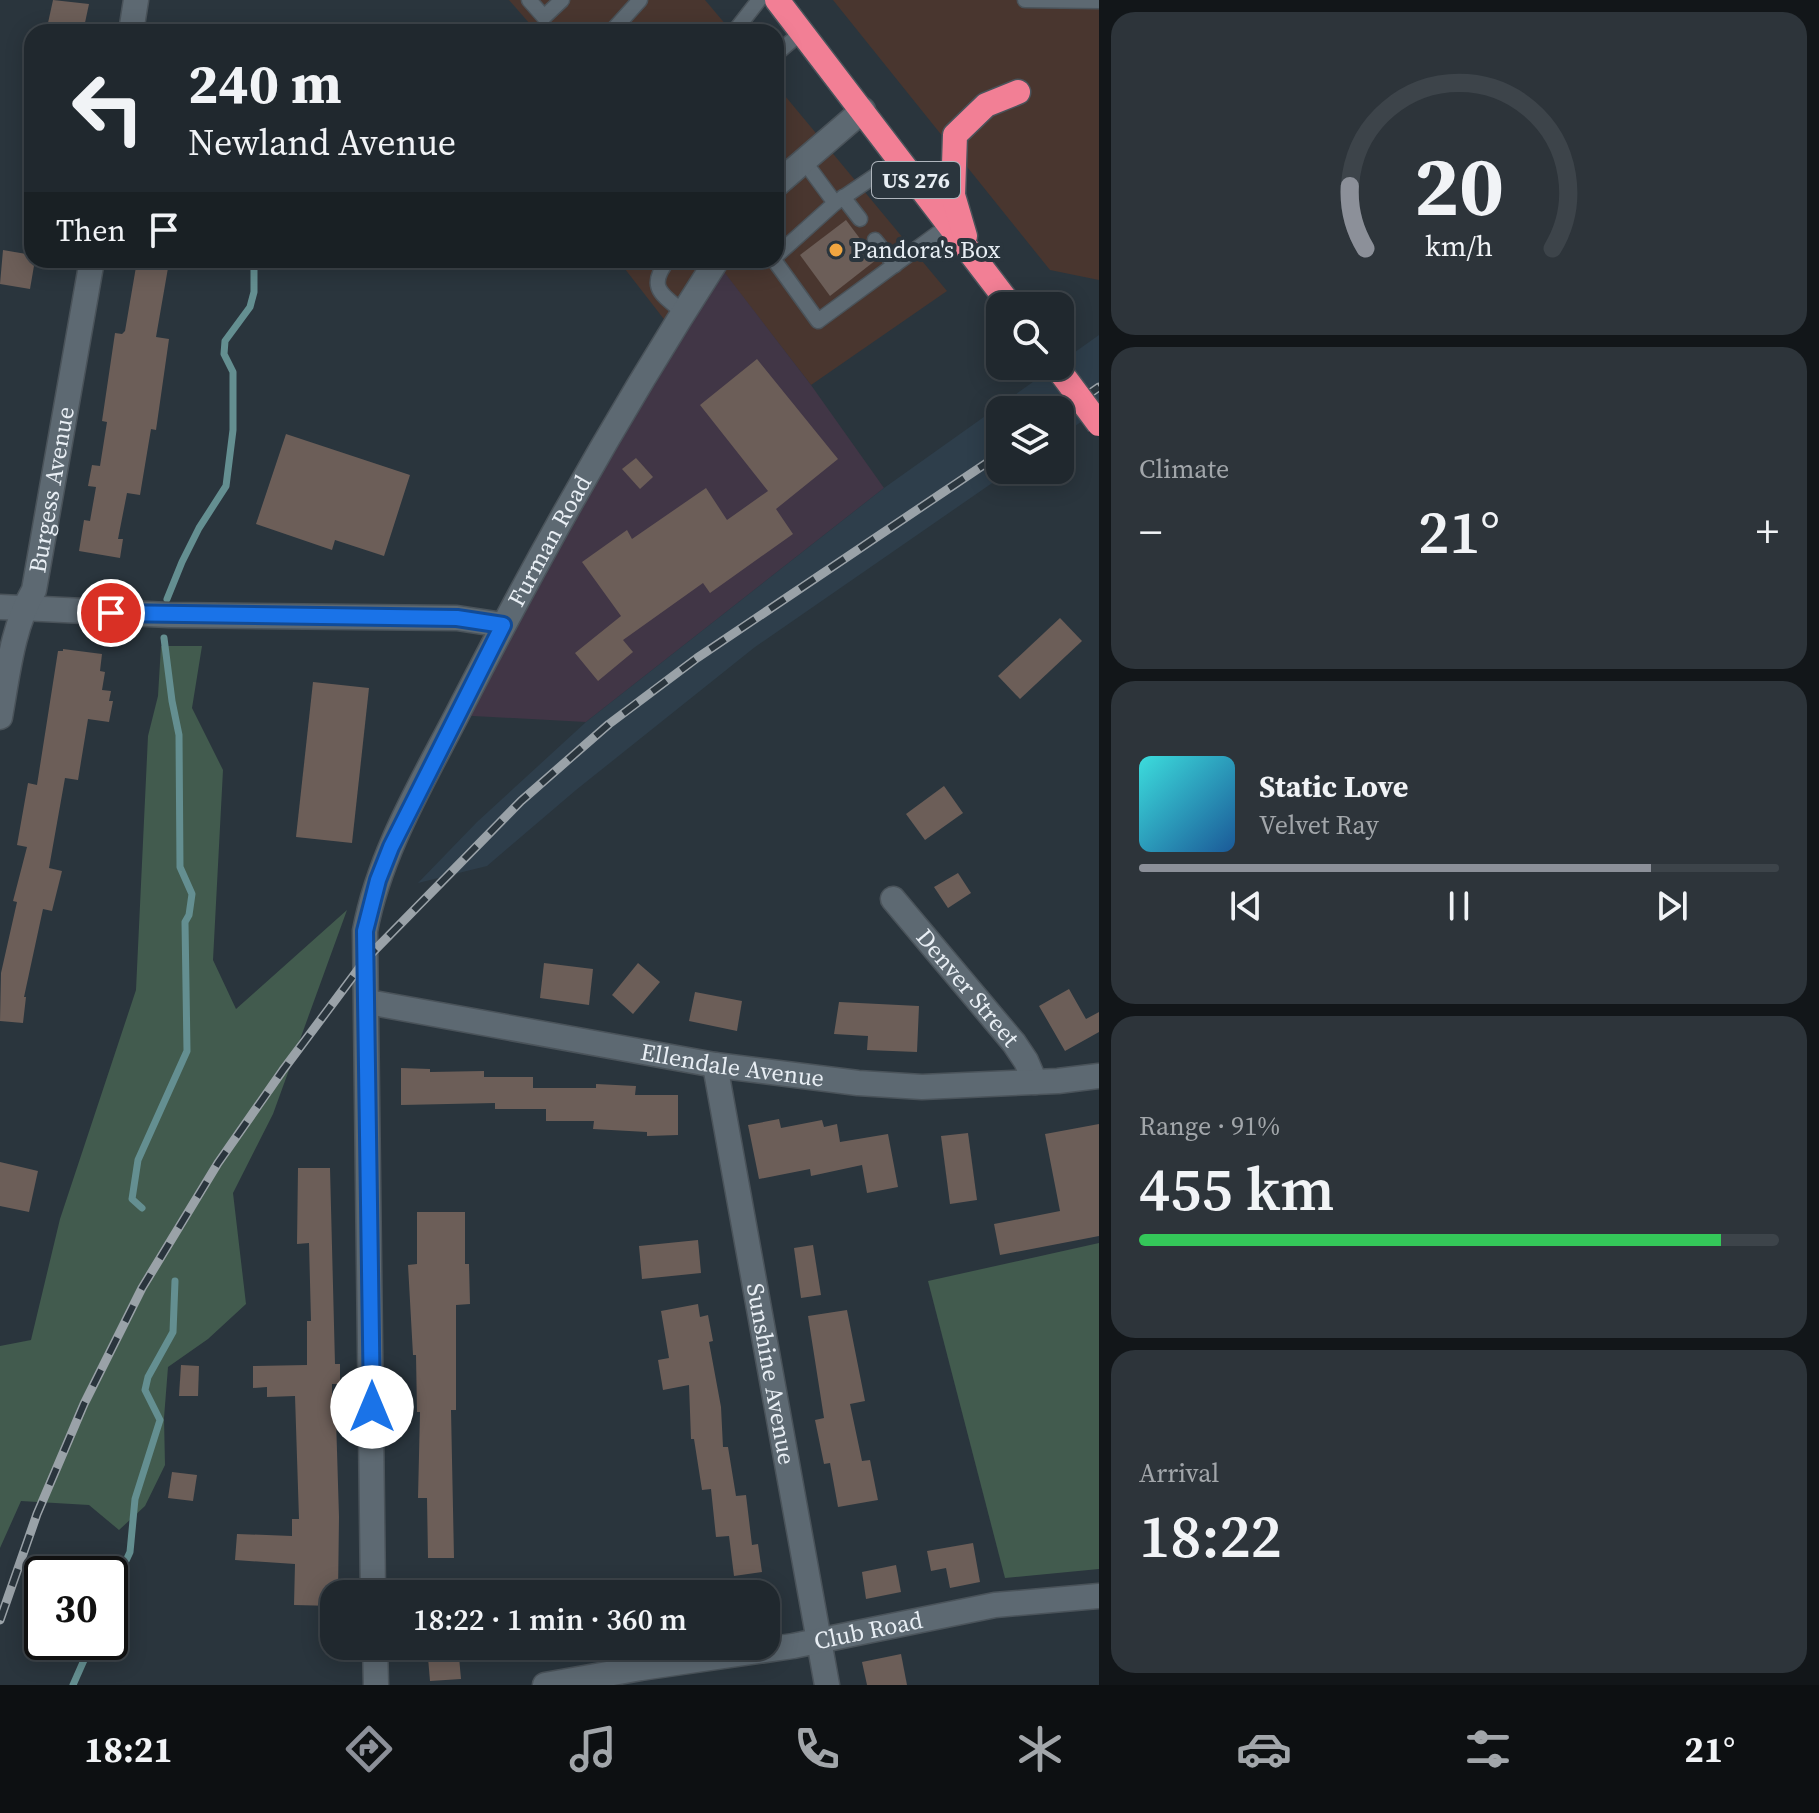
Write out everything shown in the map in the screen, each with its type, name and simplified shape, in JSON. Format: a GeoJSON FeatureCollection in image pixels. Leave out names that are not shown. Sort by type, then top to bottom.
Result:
{"type":"FeatureCollection","features":[{"type":"Feature","properties":{"kind":"highway","name":"US 276"},"geometry":{"type":"LineString","coordinates":[[777,0],[1000,292]]}},
{"type":"Feature","properties":{"kind":"highway"},"geometry":{"type":"LineString","coordinates":[[969,250],[953,195],[955,135],[986,105],[1018,92]]}},
{"type":"Feature","properties":{"kind":"highway"},"geometry":{"type":"LineString","coordinates":[[1066,380],[1099,424]]}},
{"type":"Feature","properties":{"kind":"street"},"geometry":{"type":"LineString","coordinates":[[132,24],[136,0]]}},
{"type":"Feature","properties":{"kind":"street"},"geometry":{"type":"LineString","coordinates":[[784,178],[863,110]]}},
{"type":"Feature","properties":{"kind":"street","name":"Burgess Avenue"},"geometry":{"type":"LineString","coordinates":[[0,717],[14,639],[11,608],[34,590],[91,268]]}},
{"type":"Feature","properties":{"kind":"street","name":"Furman Road"},"geometry":{"type":"LineString","coordinates":[[373,1580],[365,931],[378,880],[416,796],[503,625],[583,478],[712,268]]}},
{"type":"Feature","properties":{"kind":"street"},"geometry":{"type":"LineString","coordinates":[[11,608],[169,615],[457,618],[503,625]]}},
{"type":"Feature","properties":{"kind":"street","name":"Denver Street"},"geometry":{"type":"LineString","coordinates":[[893,899],[1014,1043],[1035,1082]]}},
{"type":"Feature","properties":{"kind":"street","name":"Ellendale Avenue"},"geometry":{"type":"LineString","coordinates":[[368,1002],[715,1065],[858,1083],[922,1087],[1099,1076]]}},
{"type":"Feature","properties":{"kind":"street","name":"Sunshine Avenue"},"geometry":{"type":"LineString","coordinates":[[715,1065],[827,1685]]}},
{"type":"Feature","properties":{"kind":"street","name":"Club Road"},"geometry":{"type":"LineString","coordinates":[[545,1685],[819,1640],[995,1605],[1099,1596]]}},
{"type":"Feature","properties":{"kind":"street"},"geometry":{"type":"LineString","coordinates":[[375,1660],[376,1685]]}},
{"type":"Feature","properties":{"kind":"lane"},"geometry":{"type":"LineString","coordinates":[[529,0],[544,17],[552,3]]}},
{"type":"Feature","properties":{"kind":"lane"},"geometry":{"type":"LineString","coordinates":[[618,24],[640,0]]}},
{"type":"Feature","properties":{"kind":"lane"},"geometry":{"type":"LineString","coordinates":[[740,24],[759,0]]}},
{"type":"Feature","properties":{"kind":"lane"},"geometry":{"type":"LineString","coordinates":[[1025,0],[1099,1]]}},
{"type":"Feature","properties":{"kind":"lane"},"geometry":{"type":"LineString","coordinates":[[784,47],[802,32]]}},
{"type":"Feature","properties":{"kind":"lane"},"geometry":{"type":"LineString","coordinates":[[784,250],[839,200],[900,159]]}},
{"type":"Feature","properties":{"kind":"lane"},"geometry":{"type":"LineString","coordinates":[[804,161],[860,219]]}},
{"type":"Feature","properties":{"kind":"lane"},"geometry":{"type":"LineString","coordinates":[[782,268],[818,321],[949,225]]}},
{"type":"Feature","properties":{"kind":"lane"},"geometry":{"type":"LineString","coordinates":[[875,240],[895,265]]}},
{"type":"Feature","properties":{"kind":"lane"},"geometry":{"type":"LineString","coordinates":[[663,268],[656,279],[657,288],[683,312]]}},
{"type":"Feature","properties":{"kind":"shaded area"},"geometry":{"type":"Polygon","coordinates":[[[509,0],[705,0],[725,24],[530,24],[509,0]]]}},
{"type":"Feature","properties":{"kind":"shaded area"},"geometry":{"type":"Polygon","coordinates":[[[833,0],[1099,0],[1099,280],[1050,270],[833,0]]]}},
{"type":"Feature","properties":{"kind":"shaded area"},"geometry":{"type":"Polygon","coordinates":[[[784,95],[947,291],[811,385],[720,268],[784,268],[784,95]]]}},
{"type":"Feature","properties":{"kind":"shaded area"},"geometry":{"type":"Polygon","coordinates":[[[624,268],[710,268],[670,327],[624,268]]]}},
{"type":"Feature","properties":{"kind":"shaded area"},"geometry":{"type":"Polygon","coordinates":[[[710,268],[721,268],[811,385],[884,488],[586,722],[455,715],[710,268]]]}},
{"type":"Feature","properties":{"kind":"shaded area"},"geometry":{"type":"Polygon","coordinates":[[[1099,335],[1099,410],[1074,427],[1074,396],[1013,396],[1036,380],[1074,380],[1074,353],[1099,335]]]}},
{"type":"Feature","properties":{"kind":"shaded area"},"geometry":{"type":"Polygon","coordinates":[[[986,415],[986,484],[991,484],[755,647],[576,790],[487,866],[418,883],[477,822],[586,722],[884,488],[986,415]]]}},
{"type":"Feature","properties":{"kind":"green space"},"geometry":{"type":"Polygon","coordinates":[[[161,646],[202,646],[192,708],[223,770],[213,960],[236,1009],[347,910],[273,1114],[233,1193],[246,1304],[208,1339],[168,1367],[164,1418],[165,1465],[145,1506],[119,1530],[89,1505],[21,1501],[0,1548],[0,1346],[31,1340],[60,1219],[136,990],[148,736],[158,696],[161,646]]]}},
{"type":"Feature","properties":{"kind":"green space"},"geometry":{"type":"Polygon","coordinates":[[[1099,1243],[1099,1569],[1005,1578],[928,1281],[1099,1243]]]}},
{"type":"Feature","properties":{"kind":"building"},"geometry":{"type":"Polygon","coordinates":[[[53,0],[89,4],[85,24],[48,24],[53,0]]]}},
{"type":"Feature","properties":{"kind":"building"},"geometry":{"type":"Polygon","coordinates":[[[846,220],[876,260],[830,296],[800,255],[846,220]]]}},
{"type":"Feature","properties":{"kind":"building"},"geometry":{"type":"Polygon","coordinates":[[[3,250],[24,254],[24,268],[34,268],[30,289],[0,284],[3,250]]]}},
{"type":"Feature","properties":{"kind":"building"},"geometry":{"type":"Polygon","coordinates":[[[136,268],[168,268],[156,337],[169,339],[156,430],[151,429],[140,495],[127,493],[118,539],[123,539],[120,558],[79,551],[84,520],[90,521],[96,487],[88,486],[92,465],[100,466],[107,422],[102,421],[115,333],[125,331],[136,268]]]}},
{"type":"Feature","properties":{"kind":"building"},"geometry":{"type":"Polygon","coordinates":[[[757,359],[838,459],[776,509],[793,534],[710,593],[703,583],[623,640],[633,652],[598,681],[575,653],[621,616],[582,562],[627,530],[632,539],[706,488],[727,520],[768,491],[700,405],[757,359]]]}},
{"type":"Feature","properties":{"kind":"building"},"geometry":{"type":"Polygon","coordinates":[[[286,434],[410,475],[384,556],[335,540],[332,550],[256,524],[286,434]]]}},
{"type":"Feature","properties":{"kind":"building"},"geometry":{"type":"Polygon","coordinates":[[[636,458],[653,477],[640,489],[622,469],[636,458]]]}},
{"type":"Feature","properties":{"kind":"building"},"geometry":{"type":"Polygon","coordinates":[[[1060,618],[1082,641],[1020,699],[998,676],[1060,618]]]}},
{"type":"Feature","properties":{"kind":"building"},"geometry":{"type":"Polygon","coordinates":[[[58,651],[102,654],[100,671],[105,672],[102,690],[111,691],[109,701],[113,701],[109,722],[88,719],[78,780],[65,778],[49,868],[62,871],[52,911],[43,909],[24,997],[23,1023],[0,1021],[1,973],[17,902],[13,901],[27,847],[17,845],[28,783],[37,785],[58,651]]]}},
{"type":"Feature","properties":{"kind":"building"},"geometry":{"type":"Polygon","coordinates":[[[313,682],[369,688],[352,843],[296,837],[313,682]]]}},
{"type":"Feature","properties":{"kind":"building"},"geometry":{"type":"Polygon","coordinates":[[[944,786],[963,813],[925,840],[906,814],[944,786]]]}},
{"type":"Feature","properties":{"kind":"building"},"geometry":{"type":"Polygon","coordinates":[[[958,873],[971,893],[948,908],[934,887],[958,873]]]}},
{"type":"Feature","properties":{"kind":"building"},"geometry":{"type":"Polygon","coordinates":[[[544,963],[593,969],[589,1005],[540,998],[544,963]]]}},
{"type":"Feature","properties":{"kind":"building"},"geometry":{"type":"Polygon","coordinates":[[[638,963],[660,982],[633,1014],[612,995],[638,963]]]}},
{"type":"Feature","properties":{"kind":"building"},"geometry":{"type":"Polygon","coordinates":[[[1069,989],[1086,1019],[1099,1012],[1099,1032],[1065,1051],[1039,1006],[1069,989]]]}},
{"type":"Feature","properties":{"kind":"building"},"geometry":{"type":"Polygon","coordinates":[[[695,992],[742,1001],[737,1031],[689,1021],[695,992]]]}},
{"type":"Feature","properties":{"kind":"building"},"geometry":{"type":"Polygon","coordinates":[[[839,1002],[919,1006],[917,1052],[867,1050],[868,1036],[834,1034],[839,1002]]]}},
{"type":"Feature","properties":{"kind":"building"},"geometry":{"type":"Polygon","coordinates":[[[401,1068],[430,1069],[430,1072],[484,1071],[484,1077],[533,1077],[533,1088],[596,1088],[596,1084],[636,1086],[635,1095],[678,1095],[678,1135],[647,1136],[647,1132],[593,1129],[594,1121],[546,1121],[546,1109],[495,1109],[495,1103],[401,1105],[401,1068]]]}},
{"type":"Feature","properties":{"kind":"building"},"geometry":{"type":"Polygon","coordinates":[[[779,1119],[781,1128],[822,1120],[824,1127],[837,1124],[840,1142],[888,1134],[898,1187],[867,1193],[862,1165],[811,1176],[810,1169],[759,1179],[748,1125],[779,1119]]]}},
{"type":"Feature","properties":{"kind":"building"},"geometry":{"type":"Polygon","coordinates":[[[1099,1124],[1099,1236],[1000,1255],[994,1224],[1060,1211],[1045,1134],[1099,1124]]]}},
{"type":"Feature","properties":{"kind":"building"},"geometry":{"type":"Polygon","coordinates":[[[968,1133],[977,1200],[950,1204],[941,1136],[968,1133]]]}},
{"type":"Feature","properties":{"kind":"building"},"geometry":{"type":"Polygon","coordinates":[[[0,1162],[38,1171],[29,1212],[0,1206],[0,1162]]]}},
{"type":"Feature","properties":{"kind":"building"},"geometry":{"type":"Polygon","coordinates":[[[298,1168],[330,1168],[335,1364],[340,1364],[340,1384],[332,1384],[332,1418],[336,1418],[338,1580],[320,1580],[320,1606],[294,1605],[295,1564],[235,1560],[237,1534],[292,1536],[292,1519],[299,1519],[295,1396],[267,1397],[267,1387],[253,1388],[253,1366],[307,1365],[307,1321],[311,1321],[309,1243],[297,1244],[298,1168]]]}},
{"type":"Feature","properties":{"kind":"building"},"geometry":{"type":"Polygon","coordinates":[[[417,1212],[465,1212],[465,1264],[469,1264],[470,1304],[456,1305],[456,1410],[451,1410],[454,1558],[428,1558],[427,1498],[418,1498],[420,1412],[417,1412],[416,1355],[413,1355],[408,1265],[417,1264],[417,1212]]]}},
{"type":"Feature","properties":{"kind":"building"},"geometry":{"type":"Polygon","coordinates":[[[698,1240],[701,1273],[642,1279],[639,1246],[698,1240]]]}},
{"type":"Feature","properties":{"kind":"building"},"geometry":{"type":"Polygon","coordinates":[[[813,1245],[821,1295],[801,1298],[794,1248],[813,1245]]]}},
{"type":"Feature","properties":{"kind":"building"},"geometry":{"type":"Polygon","coordinates":[[[698,1304],[700,1317],[708,1315],[713,1341],[709,1342],[721,1407],[723,1447],[728,1447],[736,1496],[746,1495],[752,1545],[758,1544],[762,1572],[734,1576],[729,1536],[716,1537],[711,1489],[702,1490],[694,1439],[691,1439],[689,1385],[663,1390],[658,1360],[669,1358],[661,1311],[698,1304]]]}},
{"type":"Feature","properties":{"kind":"building"},"geometry":{"type":"Polygon","coordinates":[[[847,1310],[865,1401],[850,1404],[862,1461],[870,1460],[878,1500],[838,1507],[830,1463],[824,1464],[815,1420],[824,1418],[808,1316],[847,1310]]]}},
{"type":"Feature","properties":{"kind":"building"},"geometry":{"type":"Polygon","coordinates":[[[181,1365],[199,1366],[198,1396],[179,1396],[181,1365]]]}},
{"type":"Feature","properties":{"kind":"building"},"geometry":{"type":"Polygon","coordinates":[[[172,1472],[197,1475],[193,1501],[168,1498],[172,1472]]]}},
{"type":"Feature","properties":{"kind":"building"},"geometry":{"type":"Polygon","coordinates":[[[973,1543],[980,1582],[950,1588],[946,1568],[931,1571],[927,1551],[973,1543]]]}},
{"type":"Feature","properties":{"kind":"building"},"geometry":{"type":"Polygon","coordinates":[[[896,1565],[901,1592],[866,1599],[862,1572],[896,1565]]]}},
{"type":"Feature","properties":{"kind":"building"},"geometry":{"type":"Polygon","coordinates":[[[901,1654],[907,1685],[867,1685],[862,1662],[901,1654]]]}},
{"type":"Feature","properties":{"kind":"building"},"geometry":{"type":"Polygon","coordinates":[[[428,1660],[459,1660],[461,1679],[430,1681],[428,1660]]]}},
{"type":"Feature","properties":{"kind":"waterway"},"geometry":{"type":"LineString","coordinates":[[167,599],[199,528],[226,486],[233,430],[233,372],[224,354],[225,341],[250,307],[254,292],[254,268]]}},
{"type":"Feature","properties":{"kind":"waterway"},"geometry":{"type":"LineString","coordinates":[[142,1208],[132,1199],[138,1160],[187,1051],[185,922],[192,894],[180,867],[179,735],[164,638]]}},
{"type":"Feature","properties":{"kind":"waterway"},"geometry":{"type":"LineString","coordinates":[[128,1556],[135,1499],[160,1420],[145,1390],[148,1377],[173,1332],[175,1281]]}},
{"type":"Feature","properties":{"kind":"waterway"},"geometry":{"type":"LineString","coordinates":[[73,1685],[84,1660]]}},
{"type":"Feature","properties":{"kind":"railway"},"geometry":{"type":"LineString","coordinates":[[1074,404],[1099,387]]}},
{"type":"Feature","properties":{"kind":"railway"},"geometry":{"type":"LineString","coordinates":[[0,1620],[37,1514],[84,1404],[142,1288],[218,1163],[366,959],[521,801],[609,724],[697,658],[986,463]]}},
{"type":"Feature","properties":{"kind":"place","name":"Pandora's Box"},"geometry":{"type":"Point","coordinates":[836,250]}},
{"type":"Feature","properties":{"kind":"route"},"geometry":{"type":"LineString","coordinates":[[111,613],[457,618],[503,625],[391,847],[370,905],[365,931],[372,1407]]}}]}
